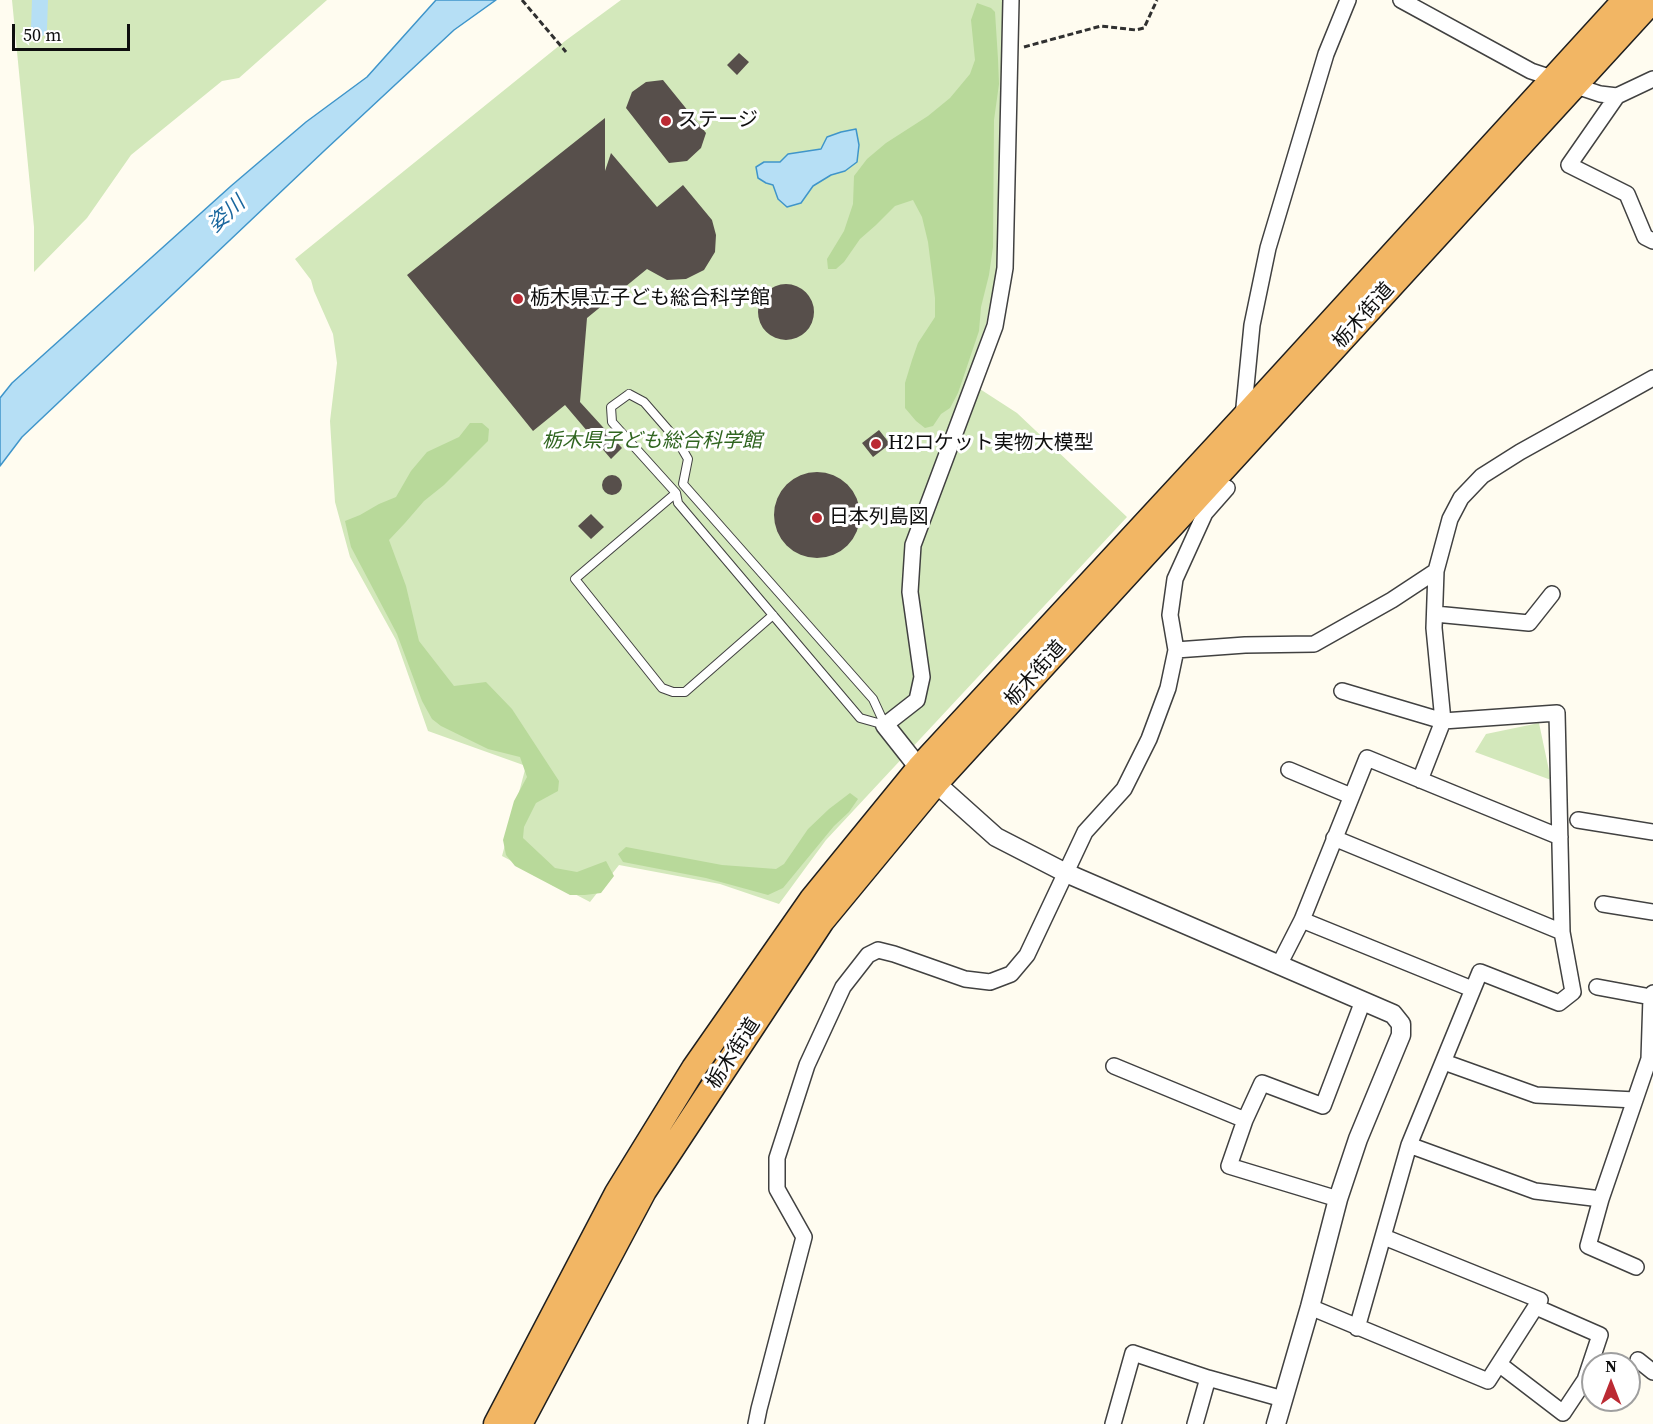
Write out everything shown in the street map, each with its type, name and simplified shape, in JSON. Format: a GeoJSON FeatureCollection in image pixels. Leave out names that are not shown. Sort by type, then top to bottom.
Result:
{"type":"FeatureCollection","features":[{"type":"Feature","properties":{"kind":"highway","name":"栃木街道"},"geometry":{"type":"LineString","coordinates":[[496,1424],[617,1193],[694,1068],[812,899],[928,776],[1563,82],[1624,0]]}},
{"type":"Feature","properties":{"kind":"highway","name":"栃木街道"},"geometry":{"type":"LineString","coordinates":[[520,1424],[644,1191],[822,921],[928,776],[1243,418],[1563,82],[1653,0]]}},
{"type":"Feature","properties":{"kind":"street"},"geometry":{"type":"LineString","coordinates":[[1011,0],[1005,268],[995,326],[913,545],[910,592],[922,677],[917,700],[885,725],[928,776],[996,837],[1066,873],[1393,1014],[1401,1024],[1401,1035],[1359,1139],[1338,1199],[1276,1424]]}},
{"type":"Feature","properties":{"kind":"street"},"geometry":{"type":"LineString","coordinates":[[1243,418],[1252,325],[1268,248],[1326,54],[1348,0]]}},
{"type":"Feature","properties":{"kind":"street"},"geometry":{"type":"LineString","coordinates":[[1401,0],[1531,70],[1600,94],[1617,96]]}},
{"type":"Feature","properties":{"kind":"street"},"geometry":{"type":"LineString","coordinates":[[1653,79],[1617,96],[1569,165],[1627,194],[1645,237],[1653,241]]}},
{"type":"Feature","properties":{"kind":"street"},"geometry":{"type":"LineString","coordinates":[[1420,780],[1443,721],[1434,628],[1436,571],[1450,519],[1461,498],[1482,476],[1520,452],[1653,378]]}},
{"type":"Feature","properties":{"kind":"street"},"geometry":{"type":"LineString","coordinates":[[756,1424],[804,1237],[777,1189],[777,1158],[807,1065],[843,987],[868,955],[878,950],[965,979],[990,982],[1011,974],[1027,955],[1085,832],[1124,789],[1149,738],[1168,687],[1176,650],[1170,615],[1175,579],[1205,513],[1227,488]]}},
{"type":"Feature","properties":{"kind":"street"},"geometry":{"type":"LineString","coordinates":[[1176,650],[1245,645],[1314,644],[1392,600],[1436,571]]}},
{"type":"Feature","properties":{"kind":"street"},"geometry":{"type":"LineString","coordinates":[[1435,614],[1529,623],[1552,594]]}},
{"type":"Feature","properties":{"kind":"street"},"geometry":{"type":"LineString","coordinates":[[1342,691],[1443,721],[1557,713],[1562,932],[1574,992],[1559,1003],[1480,972],[1409,1145],[1357,1328]]}},
{"type":"Feature","properties":{"kind":"street"},"geometry":{"type":"LineString","coordinates":[[1279,965],[1302,920],[1367,758],[1560,837]]}},
{"type":"Feature","properties":{"kind":"street"},"geometry":{"type":"LineString","coordinates":[[1289,770],[1351,796]]}},
{"type":"Feature","properties":{"kind":"street"},"geometry":{"type":"LineString","coordinates":[[1578,820],[1653,832]]}},
{"type":"Feature","properties":{"kind":"street"},"geometry":{"type":"LineString","coordinates":[[1334,838],[1562,932]]}},
{"type":"Feature","properties":{"kind":"street"},"geometry":{"type":"LineString","coordinates":[[1603,904],[1653,912]]}},
{"type":"Feature","properties":{"kind":"street"},"geometry":{"type":"LineString","coordinates":[[1302,920],[1472,989]]}},
{"type":"Feature","properties":{"kind":"street"},"geometry":{"type":"LineString","coordinates":[[1597,987],[1652,995],[1649,1059],[1601,1199],[1588,1246],[1636,1267]]}},
{"type":"Feature","properties":{"kind":"street"},"geometry":{"type":"LineString","coordinates":[[1338,1199],[1229,1166],[1245,1120],[1262,1083],[1323,1106],[1363,1001]]}},
{"type":"Feature","properties":{"kind":"street"},"geometry":{"type":"LineString","coordinates":[[1444,1062],[1536,1095],[1635,1100]]}},
{"type":"Feature","properties":{"kind":"street"},"geometry":{"type":"LineString","coordinates":[[1114,1066],[1245,1120]]}},
{"type":"Feature","properties":{"kind":"street"},"geometry":{"type":"LineString","coordinates":[[1409,1145],[1535,1191],[1601,1199]]}},
{"type":"Feature","properties":{"kind":"street"},"geometry":{"type":"LineString","coordinates":[[1310,1307],[1488,1381],[1540,1300],[1384,1237]]}},
{"type":"Feature","properties":{"kind":"street"},"geometry":{"type":"LineString","coordinates":[[1499,1364],[1563,1413],[1586,1380],[1600,1335],[1536,1307]]}},
{"type":"Feature","properties":{"kind":"street"},"geometry":{"type":"LineString","coordinates":[[1113,1424],[1133,1353],[1208,1378],[1283,1399]]}},
{"type":"Feature","properties":{"kind":"street"},"geometry":{"type":"LineString","coordinates":[[1641,1362],[1653,1372]]}},
{"type":"Feature","properties":{"kind":"street"},"geometry":{"type":"LineString","coordinates":[[1195,1424],[1208,1378]]}},
{"type":"Feature","properties":{"kind":"lane"},"geometry":{"type":"LineString","coordinates":[[629,394],[644,402],[676,440],[688,459],[683,484],[873,699],[885,725],[860,718],[678,503],[676,493],[612,422],[612,407],[629,394]]}},
{"type":"Feature","properties":{"kind":"lane"},"geometry":{"type":"LineString","coordinates":[[676,493],[575,579],[663,687],[673,692],[685,692],[773,615]]}},
{"type":"Feature","properties":{"kind":"path"},"geometry":{"type":"LineString","coordinates":[[522,0],[566,52]]}},
{"type":"Feature","properties":{"kind":"path"},"geometry":{"type":"LineString","coordinates":[[1010,51],[1101,26],[1136,30],[1144,28],[1157,0]]}},
{"type":"Feature","properties":{"kind":"green space"},"geometry":{"type":"Polygon","coordinates":[[[12,0],[327,0],[239,78],[222,81],[131,155],[87,218],[34,272],[34,227],[12,0]]]}},
{"type":"Feature","properties":{"kind":"green space","name":"栃木県子ども総合科学館"},"geometry":{"type":"Polygon","coordinates":[[[621,0],[1005,0],[1005,84],[997,269],[986,324],[966,380],[1017,413],[1127,517],[826,840],[779,904],[720,884],[619,865],[590,902],[502,856],[526,766],[428,731],[396,640],[350,557],[335,502],[330,421],[337,363],[333,334],[311,280],[295,259],[565,41],[621,0]]]}},
{"type":"Feature","properties":{"kind":"green space"},"geometry":{"type":"Polygon","coordinates":[[[977,3],[995,12],[999,84],[994,120],[993,247],[981,307],[979,331],[958,393],[950,408],[941,414],[933,426],[925,428],[905,408],[905,383],[912,360],[918,343],[935,317],[928,242],[922,217],[913,200],[895,206],[860,239],[844,262],[836,269],[828,269],[827,259],[844,231],[853,204],[854,176],[867,159],[950,98],[970,74],[975,60],[971,20],[977,3]]]}},
{"type":"Feature","properties":{"kind":"green space"},"geometry":{"type":"Polygon","coordinates":[[[470,423],[482,423],[489,429],[488,441],[444,485],[424,501],[389,540],[406,586],[419,641],[454,686],[486,682],[512,709],[559,781],[558,791],[536,803],[524,827],[523,838],[555,868],[577,872],[606,861],[614,876],[601,893],[570,895],[515,866],[506,855],[503,840],[514,801],[527,777],[520,757],[488,749],[441,726],[432,719],[422,701],[397,634],[351,547],[345,521],[396,497],[411,471],[427,452],[459,437],[470,423]]]}},
{"type":"Feature","properties":{"kind":"green space"},"geometry":{"type":"Polygon","coordinates":[[[1539,723],[1551,780],[1475,752],[1486,734],[1539,723]]]}},
{"type":"Feature","properties":{"kind":"green space"},"geometry":{"type":"Polygon","coordinates":[[[850,793],[858,799],[849,812],[834,826],[783,888],[768,895],[706,878],[623,862],[618,854],[626,847],[722,865],[776,869],[784,864],[808,829],[850,793]]]}},
{"type":"Feature","properties":{"kind":"water","name":"姿川"},"geometry":{"type":"Polygon","coordinates":[[[436,0],[496,0],[454,30],[324,151],[22,437],[0,466],[0,398],[12,383],[231,186],[306,122],[367,77],[436,0]]]}},
{"type":"Feature","properties":{"kind":"water"},"geometry":{"type":"Polygon","coordinates":[[[856,129],[859,145],[857,162],[845,171],[831,175],[813,186],[801,203],[787,207],[778,199],[773,185],[758,178],[756,167],[764,162],[780,162],[788,154],[821,149],[827,137],[856,129]]]}},
{"type":"Feature","properties":{"kind":"building"},"geometry":{"type":"Polygon","coordinates":[[[739,53],[749,62],[737,75],[727,65],[739,53]]]}},
{"type":"Feature","properties":{"kind":"building","name":"ステージ"},"geometry":{"type":"Polygon","coordinates":[[[663,80],[706,133],[701,148],[687,161],[669,163],[626,108],[632,92],[646,82],[663,80]]]}},
{"type":"Feature","properties":{"kind":"building","name":"栃木県立子ども総合科学館"},"geometry":{"type":"Polygon","coordinates":[[[605,118],[605,171],[611,153],[657,207],[683,185],[712,220],[716,235],[715,252],[704,270],[686,279],[667,280],[647,269],[587,318],[580,402],[622,448],[611,459],[565,405],[533,431],[407,275],[605,118]]]}},
{"type":"Feature","properties":{"kind":"building"},"geometry":{"type":"Polygon","coordinates":[[[780,284],[792,284],[802,288],[810,296],[814,312],[810,328],[802,336],[792,340],[780,340],[770,336],[762,328],[758,318],[758,306],[762,296],[770,288],[780,284]]]}},
{"type":"Feature","properties":{"kind":"building","name":"H2ロケット実物大模型"},"geometry":{"type":"Polygon","coordinates":[[[879,430],[890,444],[873,457],[862,443],[879,430]]]}},
{"type":"Feature","properties":{"kind":"building","name":"日本列島図"},"geometry":{"type":"Polygon","coordinates":[[[817,472],[841,479],[853,491],[860,515],[853,539],[841,551],[817,558],[793,551],[781,539],[774,515],[781,491],[793,479],[817,472]]]}},
{"type":"Feature","properties":{"kind":"building"},"geometry":{"type":"Polygon","coordinates":[[[612,475],[619,478],[622,485],[619,492],[612,495],[605,492],[602,485],[605,478],[612,475]]]}},
{"type":"Feature","properties":{"kind":"building"},"geometry":{"type":"Polygon","coordinates":[[[591,514],[604,527],[591,539],[578,526],[591,514]]]}},
{"type":"Feature","properties":{"kind":"waterway"},"geometry":{"type":"LineString","coordinates":[[39,29],[40,0]]}},
{"type":"Feature","properties":{"kind":"place","name":"ステージ"},"geometry":{"type":"Point","coordinates":[666,121]}},
{"type":"Feature","properties":{"kind":"place","name":"栃木県立子ども総合科学館"},"geometry":{"type":"Point","coordinates":[518,299]}},
{"type":"Feature","properties":{"kind":"place","name":"H2ロケット実物大模型"},"geometry":{"type":"Point","coordinates":[876,444]}},
{"type":"Feature","properties":{"kind":"place","name":"日本列島図"},"geometry":{"type":"Point","coordinates":[817,518]}}]}
